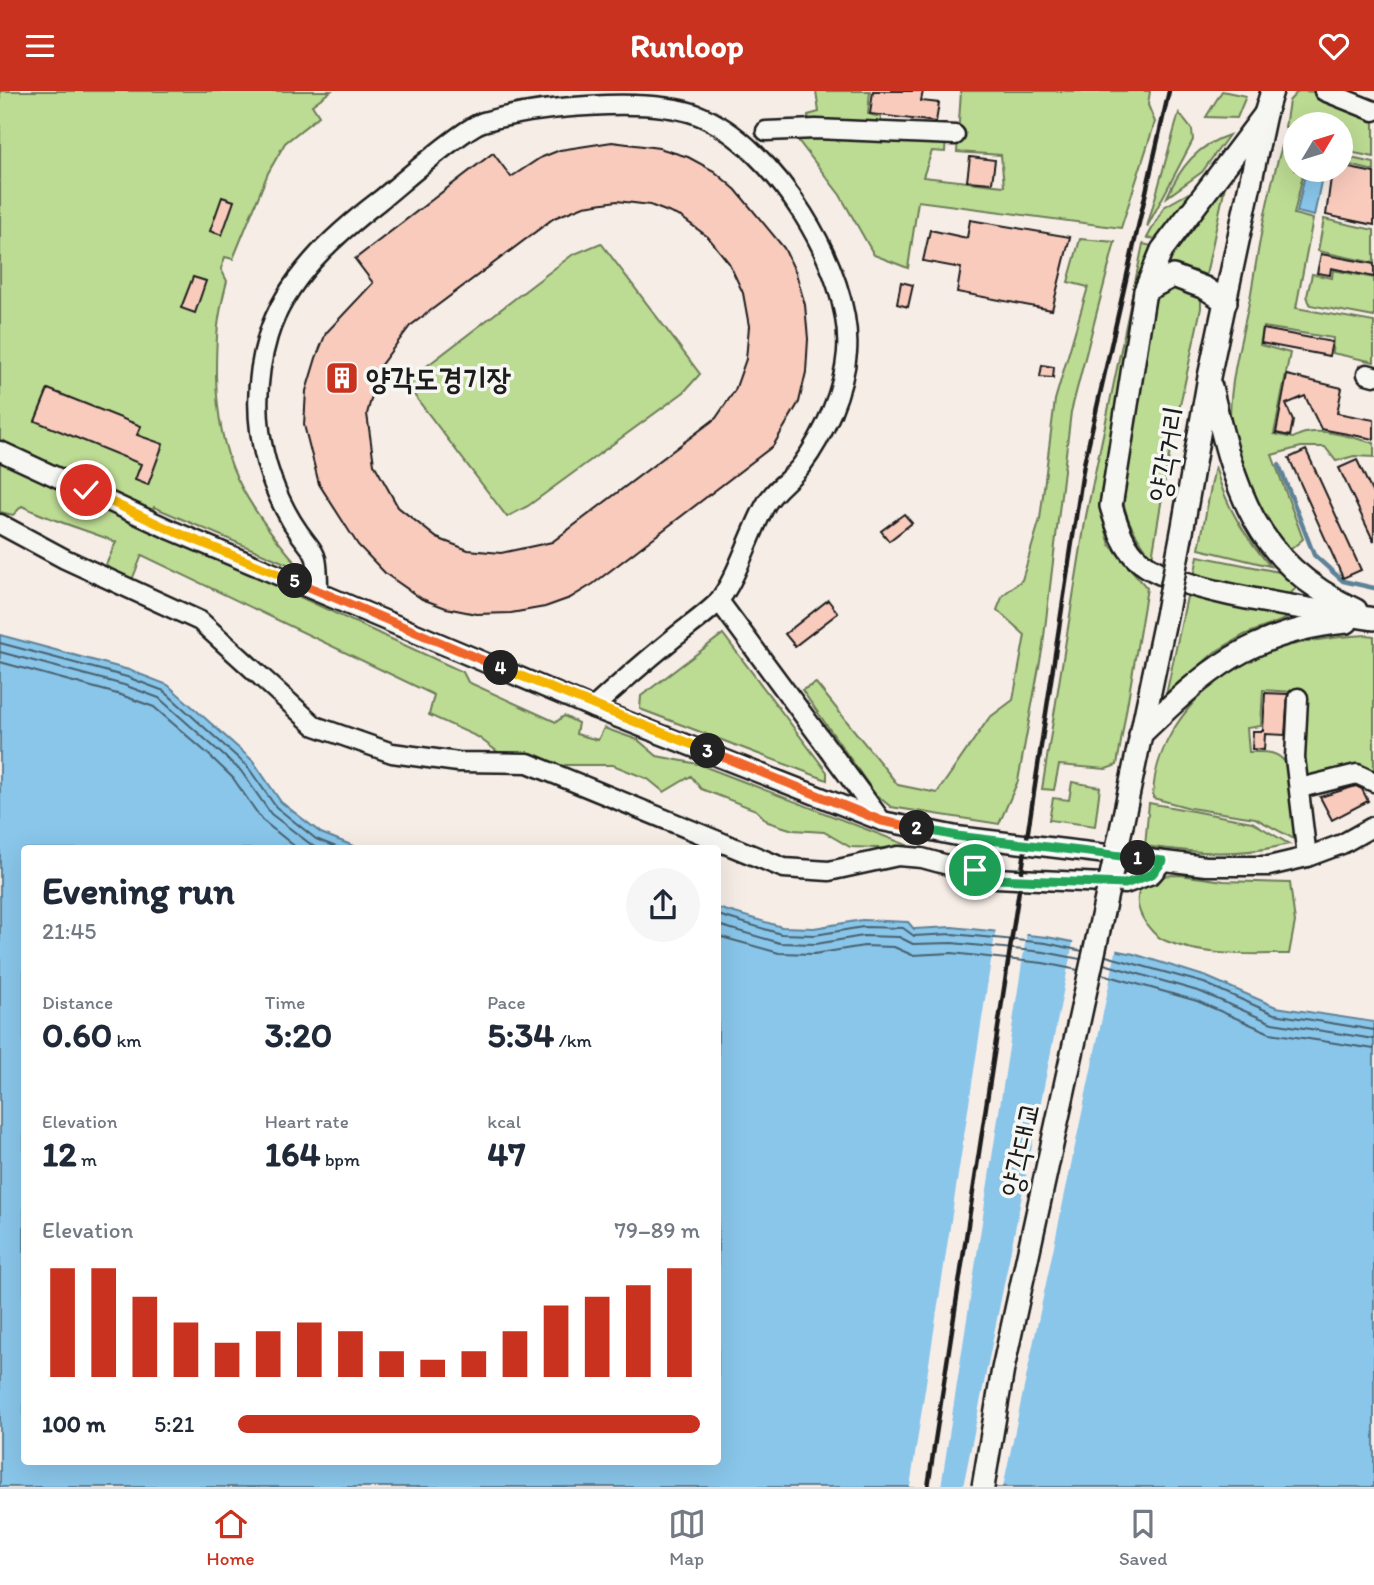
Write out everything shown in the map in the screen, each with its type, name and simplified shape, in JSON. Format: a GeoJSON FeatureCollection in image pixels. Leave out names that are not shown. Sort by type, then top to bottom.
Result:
{"type":"FeatureCollection","features":[{"type":"Feature","properties":{"kind":"main road"},"geometry":{"type":"LineString","coordinates":[[1270,100],[1162,250],[1145,291],[1111,506],[1117,527],[1128,547],[1139,561],[1157,574],[1181,582],[1374,619]]}},
{"type":"Feature","properties":{"kind":"main road","name":"양각거리"},"geometry":{"type":"LineString","coordinates":[[1122,825],[1167,611],[1209,377],[1270,100]]}},
{"type":"Feature","properties":{"kind":"main road"},"geometry":{"type":"LineString","coordinates":[[1145,291],[1172,276],[1205,288],[1226,302]]}},
{"type":"Feature","properties":{"kind":"main road"},"geometry":{"type":"LineString","coordinates":[[1209,377],[1224,444],[1251,517],[1273,549],[1304,579],[1336,600],[1374,619]]}},
{"type":"Feature","properties":{"kind":"main road"},"geometry":{"type":"LineString","coordinates":[[1140,735],[1222,662],[1253,644],[1308,626],[1374,619]]}},
{"type":"Feature","properties":{"kind":"main road","name":"양각대교"},"geometry":{"type":"LineString","coordinates":[[983,1487],[1006,1356],[1122,825]]}},
{"type":"Feature","properties":{"kind":"street"},"geometry":{"type":"LineString","coordinates":[[1324,91],[1374,111]]}},
{"type":"Feature","properties":{"kind":"street"},"geometry":{"type":"LineString","coordinates":[[318,590],[318,555],[292,522],[265,462],[257,427],[257,391],[268,335],[287,292],[315,258],[359,216],[479,123],[576,107],[654,107],[696,114],[727,131],[770,169],[802,211],[827,256],[843,315],[847,351],[828,421],[801,465],[766,502],[719,601],[593,708]]}},
{"type":"Feature","properties":{"kind":"street"},"geometry":{"type":"LineString","coordinates":[[765,131],[816,129],[956,135]]}},
{"type":"Feature","properties":{"kind":"street"},"geometry":{"type":"LineString","coordinates":[[0,450],[171,530],[593,708],[882,821],[957,836],[1206,866],[1269,866],[1307,857],[1342,844],[1374,826]]}},
{"type":"Feature","properties":{"kind":"street"},"geometry":{"type":"LineString","coordinates":[[0,524],[65,559],[200,621],[315,726],[392,753],[458,762],[528,762],[784,868],[829,871],[898,856],[975,870],[996,879],[1125,884],[1152,874],[1163,861]]}},
{"type":"Feature","properties":{"kind":"street"},"geometry":{"type":"LineString","coordinates":[[719,601],[882,821]]}},
{"type":"Feature","properties":{"kind":"street"},"geometry":{"type":"LineString","coordinates":[[1298,698],[1295,758],[1307,857]]}},
{"type":"Feature","properties":{"kind":"street"},"geometry":{"type":"LineString","coordinates":[[1300,788],[1357,774],[1374,782]]}},
{"type":"Feature","properties":{"kind":"green space"},"geometry":{"type":"Polygon","coordinates":[[[0,91],[331,91],[312,105],[319,116],[285,143],[268,173],[233,259],[225,257],[221,269],[227,281],[219,317],[216,376],[218,406],[228,456],[248,499],[296,563],[294,567],[154,507],[146,526],[463,672],[468,682],[556,722],[564,716],[578,723],[576,734],[598,740],[604,728],[638,740],[657,756],[698,764],[907,845],[905,849],[850,847],[824,832],[793,830],[768,822],[756,810],[701,789],[691,776],[664,792],[648,779],[613,765],[565,765],[560,771],[498,752],[478,737],[429,715],[434,695],[142,555],[132,580],[105,567],[116,542],[22,506],[13,515],[0,512],[0,91]]]}},
{"type":"Feature","properties":{"kind":"green space"},"geometry":{"type":"Polygon","coordinates":[[[816,91],[870,91],[868,114],[881,117],[881,124],[810,124],[808,115],[819,112],[816,91]]]}},
{"type":"Feature","properties":{"kind":"green space"},"geometry":{"type":"Polygon","coordinates":[[[961,91],[1150,91],[1148,105],[1155,122],[1121,228],[918,201],[908,268],[874,255],[840,195],[797,139],[808,132],[946,137],[945,152],[932,151],[923,177],[1004,186],[1001,155],[957,152],[961,91]]]}},
{"type":"Feature","properties":{"kind":"green space"},"geometry":{"type":"Polygon","coordinates":[[[1222,91],[1246,96],[1237,118],[1206,117],[1222,91]]]}},
{"type":"Feature","properties":{"kind":"green space"},"geometry":{"type":"Polygon","coordinates":[[[1298,91],[1320,92],[1374,117],[1374,157],[1353,153],[1353,112],[1287,112],[1289,101],[1298,91]]]}},
{"type":"Feature","properties":{"kind":"green space"},"geometry":{"type":"Polygon","coordinates":[[[1179,113],[1192,130],[1193,140],[1147,227],[1179,113]]]}},
{"type":"Feature","properties":{"kind":"green space"},"geometry":{"type":"Polygon","coordinates":[[[1229,135],[1202,172],[1167,197],[1184,167],[1199,151],[1229,135]]]}},
{"type":"Feature","properties":{"kind":"green space"},"geometry":{"type":"Polygon","coordinates":[[[1282,146],[1283,182],[1301,182],[1294,214],[1313,219],[1296,308],[1374,322],[1374,362],[1332,353],[1333,338],[1263,327],[1260,345],[1290,353],[1274,434],[1293,438],[1311,432],[1322,432],[1374,443],[1374,457],[1354,456],[1336,461],[1325,447],[1301,447],[1272,455],[1303,539],[1290,550],[1269,522],[1242,469],[1235,451],[1230,415],[1235,369],[1272,183],[1282,146]]]}},
{"type":"Feature","properties":{"kind":"green space"},"geometry":{"type":"Polygon","coordinates":[[[1353,159],[1374,163],[1374,171],[1353,166],[1353,159]]]}},
{"type":"Feature","properties":{"kind":"green space"},"geometry":{"type":"Polygon","coordinates":[[[1228,172],[1206,275],[1193,270],[1168,267],[1167,260],[1228,172]]]}},
{"type":"Feature","properties":{"kind":"green space"},"geometry":{"type":"Polygon","coordinates":[[[1194,190],[1159,239],[1147,238],[1164,207],[1194,190]]]}},
{"type":"Feature","properties":{"kind":"green space"},"geometry":{"type":"Polygon","coordinates":[[[1324,219],[1374,230],[1374,263],[1318,251],[1324,219]]]}},
{"type":"Feature","properties":{"kind":"green space"},"geometry":{"type":"Polygon","coordinates":[[[1080,239],[1115,242],[1071,412],[1043,645],[1018,781],[999,824],[891,807],[875,794],[802,690],[816,683],[898,785],[937,793],[989,718],[1013,700],[1025,635],[997,610],[1003,595],[1022,580],[1040,519],[1055,400],[1088,287],[1068,282],[1080,239]]]}},
{"type":"Feature","properties":{"kind":"green space"},"geometry":{"type":"Polygon","coordinates":[[[601,243],[700,374],[684,392],[528,506],[507,517],[408,387],[423,369],[572,255],[601,243]]]}},
{"type":"Feature","properties":{"kind":"green space"},"geometry":{"type":"Polygon","coordinates":[[[1143,244],[1156,247],[1131,314],[1099,506],[1110,545],[1147,588],[1117,765],[1106,769],[1059,765],[1054,790],[1042,789],[1086,516],[1143,244]]]}},
{"type":"Feature","properties":{"kind":"green space"},"geometry":{"type":"Polygon","coordinates":[[[1333,270],[1374,278],[1374,317],[1310,305],[1307,296],[1312,274],[1332,278],[1333,270]]]}},
{"type":"Feature","properties":{"kind":"green space"},"geometry":{"type":"Polygon","coordinates":[[[1181,287],[1201,296],[1201,308],[1168,461],[1152,558],[1132,527],[1125,510],[1122,491],[1153,303],[1156,296],[1171,288],[1181,287]]]}},
{"type":"Feature","properties":{"kind":"green space"},"geometry":{"type":"Polygon","coordinates":[[[1215,466],[1236,519],[1270,566],[1199,549],[1215,466]]]}},
{"type":"Feature","properties":{"kind":"green space"},"geometry":{"type":"Polygon","coordinates":[[[1198,556],[1279,572],[1297,587],[1289,595],[1194,577],[1198,556]]]}},
{"type":"Feature","properties":{"kind":"green space"},"geometry":{"type":"Polygon","coordinates":[[[1188,592],[1288,615],[1288,618],[1244,635],[1215,652],[1166,695],[1188,592]]]}},
{"type":"Feature","properties":{"kind":"green space"},"geometry":{"type":"Polygon","coordinates":[[[723,634],[827,772],[827,780],[640,709],[641,696],[723,634]]]}},
{"type":"Feature","properties":{"kind":"green space"},"geometry":{"type":"Polygon","coordinates":[[[1374,636],[1374,776],[1353,769],[1302,776],[1293,692],[1263,690],[1261,726],[1247,728],[1249,752],[1275,754],[1286,764],[1297,833],[1294,839],[1255,818],[1190,808],[1153,798],[1155,775],[1173,730],[1188,709],[1224,675],[1244,662],[1278,648],[1316,640],[1374,636]]]}},
{"type":"Feature","properties":{"kind":"green space"},"geometry":{"type":"Polygon","coordinates":[[[1072,782],[1100,787],[1095,826],[1049,820],[1053,798],[1069,800],[1072,782]]]}},
{"type":"Feature","properties":{"kind":"green space"},"geometry":{"type":"Polygon","coordinates":[[[1149,803],[1252,822],[1289,844],[1252,851],[1217,853],[1145,846],[1149,803]]]}},
{"type":"Feature","properties":{"kind":"green space"},"geometry":{"type":"Polygon","coordinates":[[[1180,875],[1224,881],[1290,883],[1295,922],[1289,954],[1211,952],[1181,946],[1159,937],[1142,917],[1139,891],[1151,879],[1180,875]]]}},
{"type":"Feature","properties":{"kind":"water"},"geometry":{"type":"Polygon","coordinates":[[[1303,182],[1321,182],[1314,216],[1297,212],[1303,182]]]}},
{"type":"Feature","properties":{"kind":"water"},"geometry":{"type":"Polygon","coordinates":[[[0,635],[129,670],[168,685],[253,761],[281,802],[321,833],[351,845],[21,845],[21,1465],[721,1465],[721,909],[782,927],[814,928],[862,920],[908,922],[914,929],[952,927],[1047,937],[1134,954],[1207,977],[1276,1007],[1374,1022],[1374,1487],[0,1487],[0,635]]]}},
{"type":"Feature","properties":{"kind":"pier"},"geometry":{"type":"Polygon","coordinates":[[[996,928],[1027,931],[941,1487],[910,1487],[996,928]]]}},
{"type":"Feature","properties":{"kind":"pier"},"geometry":{"type":"Polygon","coordinates":[[[1074,938],[1117,947],[1003,1487],[963,1487],[1074,938]]]}},
{"type":"Feature","properties":{"kind":"building"},"geometry":{"type":"Polygon","coordinates":[[[873,91],[923,91],[921,101],[939,103],[936,122],[870,114],[873,91]]]}},
{"type":"Feature","properties":{"kind":"building","name":"양각도경기장"},"geometry":{"type":"Polygon","coordinates":[[[612,142],[659,148],[688,157],[714,171],[736,190],[784,248],[796,273],[805,305],[808,339],[806,372],[799,402],[773,446],[593,584],[570,598],[545,607],[511,613],[476,614],[446,608],[422,599],[386,574],[358,545],[319,484],[304,425],[306,391],[326,333],[373,283],[355,259],[493,153],[511,177],[540,158],[560,150],[612,142]],[[617,201],[584,206],[554,218],[410,326],[380,366],[367,414],[374,464],[398,507],[437,538],[468,550],[501,553],[552,542],[716,418],[735,390],[746,359],[749,326],[743,293],[729,263],[708,237],[681,217],[650,205],[617,201]]]}},
{"type":"Feature","properties":{"kind":"building"},"geometry":{"type":"Polygon","coordinates":[[[970,157],[995,160],[992,183],[967,181],[970,157]]]}},
{"type":"Feature","properties":{"kind":"building"},"geometry":{"type":"Polygon","coordinates":[[[1353,169],[1374,173],[1374,225],[1326,215],[1330,182],[1353,182],[1353,169]]]}},
{"type":"Feature","properties":{"kind":"building"},"geometry":{"type":"Polygon","coordinates":[[[222,197],[234,201],[222,235],[210,231],[222,197]]]}},
{"type":"Feature","properties":{"kind":"building"},"geometry":{"type":"Polygon","coordinates":[[[970,220],[1070,237],[1052,310],[957,292],[961,268],[923,261],[930,230],[967,238],[970,220]]]}},
{"type":"Feature","properties":{"kind":"building"},"geometry":{"type":"Polygon","coordinates":[[[1321,254],[1374,264],[1374,277],[1331,268],[1330,275],[1317,273],[1321,254]]]}},
{"type":"Feature","properties":{"kind":"building"},"geometry":{"type":"Polygon","coordinates":[[[193,277],[206,281],[195,313],[181,308],[193,277]]]}},
{"type":"Feature","properties":{"kind":"building"},"geometry":{"type":"Polygon","coordinates":[[[901,282],[913,285],[908,307],[897,304],[901,282]]]}},
{"type":"Feature","properties":{"kind":"building"},"geometry":{"type":"Polygon","coordinates":[[[1263,329],[1332,342],[1329,356],[1261,343],[1263,329]]]}},
{"type":"Feature","properties":{"kind":"building"},"geometry":{"type":"Polygon","coordinates":[[[1042,365],[1054,367],[1053,378],[1040,377],[1042,365]]]}},
{"type":"Feature","properties":{"kind":"building"},"geometry":{"type":"Polygon","coordinates":[[[1287,375],[1342,388],[1337,413],[1374,420],[1374,439],[1321,429],[1305,396],[1286,404],[1293,421],[1290,436],[1276,433],[1287,375]]]}},
{"type":"Feature","properties":{"kind":"building"},"geometry":{"type":"Polygon","coordinates":[[[48,389],[141,426],[137,435],[163,444],[148,485],[135,480],[141,464],[35,421],[48,389]]]}},
{"type":"Feature","properties":{"kind":"building"},"geometry":{"type":"Polygon","coordinates":[[[1306,450],[1361,570],[1343,578],[1289,458],[1306,450]]]}},
{"type":"Feature","properties":{"kind":"building"},"geometry":{"type":"Polygon","coordinates":[[[1357,460],[1374,496],[1374,542],[1339,468],[1357,460]]]}},
{"type":"Feature","properties":{"kind":"building"},"geometry":{"type":"Polygon","coordinates":[[[904,514],[912,523],[889,541],[881,531],[904,514]]]}},
{"type":"Feature","properties":{"kind":"building"},"geometry":{"type":"Polygon","coordinates":[[[828,600],[838,613],[795,646],[785,634],[828,600]]]}},
{"type":"Feature","properties":{"kind":"building"},"geometry":{"type":"Polygon","coordinates":[[[1265,693],[1288,694],[1285,735],[1265,734],[1264,750],[1252,749],[1253,731],[1263,731],[1265,693]]]}},
{"type":"Feature","properties":{"kind":"building"},"geometry":{"type":"Polygon","coordinates":[[[1356,786],[1362,789],[1368,801],[1332,820],[1320,797],[1356,786]]]}},
{"type":"Feature","properties":{"kind":"waterway"},"geometry":{"type":"LineString","coordinates":[[1279,465],[1314,555],[1343,581],[1374,588]]}},
{"type":"Feature","properties":{"kind":"railway"},"geometry":{"type":"LineString","coordinates":[[928,1487],[1084,464],[1169,91]]}},
{"type":"Feature","properties":{"kind":"place","name":"양각도경기장"},"geometry":{"type":"Point","coordinates":[342,378]}},
{"type":"Feature","properties":{"kind":"route"},"geometry":{"type":"LineString","coordinates":[[86,490],[171,530],[593,708],[882,821],[957,836],[1163,861],[1152,874],[1125,884],[996,879],[975,870]]}}]}
